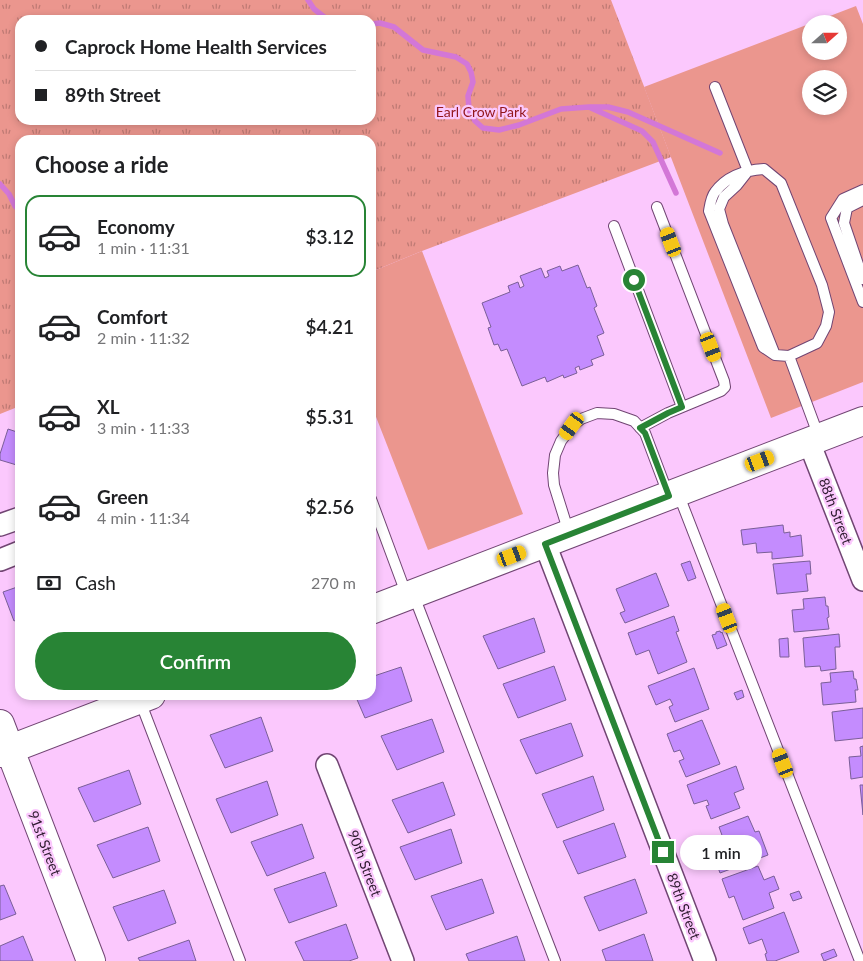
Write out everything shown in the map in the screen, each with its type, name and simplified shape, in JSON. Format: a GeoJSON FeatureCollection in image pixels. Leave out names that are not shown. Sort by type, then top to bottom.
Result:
{"type":"FeatureCollection","features":[{"type":"Feature","properties":{"kind":"main road"},"geometry":{"type":"LineString","coordinates":[[376,608],[863,421]]}},
{"type":"Feature","properties":{"kind":"main road"},"geometry":{"type":"LineString","coordinates":[[3,742],[136,700]]}},
{"type":"Feature","properties":{"kind":"main road","name":"91st Street"},"geometry":{"type":"LineString","coordinates":[[3,742],[91,961]]}},
{"type":"Feature","properties":{"kind":"street","name":"88th Street"},"geometry":{"type":"LineString","coordinates":[[814,440],[863,580]]}},
{"type":"Feature","properties":{"kind":"street"},"geometry":{"type":"LineString","coordinates":[[0,525],[15,520]]}},
{"type":"Feature","properties":{"kind":"street","name":"89th Street"},"geometry":{"type":"LineString","coordinates":[[557,539],[705,961]]}},
{"type":"Feature","properties":{"kind":"street"},"geometry":{"type":"LineString","coordinates":[[0,560],[15,554]]}},
{"type":"Feature","properties":{"kind":"street","name":"90th Street"},"geometry":{"type":"LineString","coordinates":[[327,765],[403,961]]}},
{"type":"Feature","properties":{"kind":"lane"},"geometry":{"type":"LineString","coordinates":[[715,87],[748,171]]}},
{"type":"Feature","properties":{"kind":"lane"},"geometry":{"type":"LineString","coordinates":[[764,169],[781,183],[822,285],[829,312],[826,326],[817,343],[789,356],[775,355],[763,347],[709,211],[714,193],[732,176],[748,171],[764,169]]}},
{"type":"Feature","properties":{"kind":"lane"},"geometry":{"type":"LineString","coordinates":[[863,190],[843,199],[832,218],[863,302]]}},
{"type":"Feature","properties":{"kind":"lane"},"geometry":{"type":"LineString","coordinates":[[863,200],[847,208],[844,223],[863,278]]}},
{"type":"Feature","properties":{"kind":"lane"},"geometry":{"type":"LineString","coordinates":[[640,428],[668,413],[721,391],[724,387],[724,381],[657,207]]}},
{"type":"Feature","properties":{"kind":"lane"},"geometry":{"type":"LineString","coordinates":[[614,226],[682,407]]}},
{"type":"Feature","properties":{"kind":"lane"},"geometry":{"type":"LineString","coordinates":[[789,356],[814,440]]}},
{"type":"Feature","properties":{"kind":"lane"},"geometry":{"type":"LineString","coordinates":[[557,539],[553,473],[555,455],[561,441],[572,426],[581,419],[597,413],[614,414],[634,421],[645,433],[673,494],[860,961]]}},
{"type":"Feature","properties":{"kind":"lane"},"geometry":{"type":"LineString","coordinates":[[376,516],[411,595],[555,961]]}},
{"type":"Feature","properties":{"kind":"lane"},"geometry":{"type":"LineString","coordinates":[[146,700],[240,961]]}},
{"type":"Feature","properties":{"kind":"green space","name":"Earl Crow Park"},"geometry":{"type":"Polygon","coordinates":[[[0,0],[611,0],[671,157],[376,270],[376,135],[15,135],[15,408],[0,414],[0,0]]]}},
{"type":"Feature","properties":{"kind":"green space"},"geometry":{"type":"Polygon","coordinates":[[[856,6],[863,24],[863,382],[771,418],[644,87],[802,27],[802,60],[848,60],[848,15],[832,15],[856,6]]]}},
{"type":"Feature","properties":{"kind":"green space"},"geometry":{"type":"Polygon","coordinates":[[[422,251],[523,514],[428,550],[376,417],[376,270],[422,251]]]}},
{"type":"Feature","properties":{"kind":"building"},"geometry":{"type":"Polygon","coordinates":[[[578,265],[587,288],[590,287],[597,306],[594,308],[604,333],[597,336],[604,355],[591,360],[593,365],[580,370],[579,366],[575,368],[577,373],[564,378],[563,375],[547,382],[545,377],[522,386],[507,349],[501,351],[498,344],[494,345],[488,328],[491,327],[482,303],[510,292],[508,286],[518,282],[520,288],[524,286],[520,276],[541,268],[545,278],[549,276],[547,271],[560,266],[562,271],[578,265]]]}},
{"type":"Feature","properties":{"kind":"building"},"geometry":{"type":"Polygon","coordinates":[[[8,429],[15,431],[15,464],[0,460],[8,429]]]}},
{"type":"Feature","properties":{"kind":"building"},"geometry":{"type":"Polygon","coordinates":[[[783,525],[784,533],[790,532],[790,537],[801,535],[803,556],[772,559],[772,552],[757,553],[756,543],[743,545],[741,530],[783,525]]]}},
{"type":"Feature","properties":{"kind":"building"},"geometry":{"type":"Polygon","coordinates":[[[690,561],[696,578],[688,581],[681,564],[690,561]]]}},
{"type":"Feature","properties":{"kind":"building"},"geometry":{"type":"Polygon","coordinates":[[[810,561],[811,574],[806,574],[808,591],[777,594],[773,564],[810,561]]]}},
{"type":"Feature","properties":{"kind":"building"},"geometry":{"type":"Polygon","coordinates":[[[656,573],[669,606],[625,623],[620,613],[625,611],[616,589],[656,573]]]}},
{"type":"Feature","properties":{"kind":"building"},"geometry":{"type":"Polygon","coordinates":[[[15,588],[14,621],[3,592],[15,588]]]}},
{"type":"Feature","properties":{"kind":"building"},"geometry":{"type":"Polygon","coordinates":[[[825,597],[826,606],[828,606],[829,617],[827,618],[829,629],[794,632],[792,610],[804,609],[803,599],[825,597]]]}},
{"type":"Feature","properties":{"kind":"building"},"geometry":{"type":"Polygon","coordinates":[[[674,616],[679,631],[676,632],[687,662],[658,674],[649,650],[636,655],[628,633],[674,616]]]}},
{"type":"Feature","properties":{"kind":"building"},"geometry":{"type":"Polygon","coordinates":[[[534,618],[545,652],[498,669],[483,636],[534,618]]]}},
{"type":"Feature","properties":{"kind":"building"},"geometry":{"type":"Polygon","coordinates":[[[720,631],[727,645],[717,649],[712,635],[720,631]]]}},
{"type":"Feature","properties":{"kind":"building"},"geometry":{"type":"Polygon","coordinates":[[[839,634],[840,647],[835,647],[836,669],[821,671],[820,666],[805,667],[803,638],[839,634]]]}},
{"type":"Feature","properties":{"kind":"building"},"geometry":{"type":"Polygon","coordinates":[[[788,638],[789,657],[780,657],[779,639],[788,638]]]}},
{"type":"Feature","properties":{"kind":"building"},"geometry":{"type":"Polygon","coordinates":[[[554,666],[566,700],[518,718],[503,684],[554,666]]]}},
{"type":"Feature","properties":{"kind":"building"},"geometry":{"type":"Polygon","coordinates":[[[401,667],[412,701],[365,718],[357,700],[376,700],[376,675],[401,667]]]}},
{"type":"Feature","properties":{"kind":"building"},"geometry":{"type":"Polygon","coordinates":[[[694,668],[709,709],[675,722],[669,707],[673,705],[670,699],[656,705],[648,686],[694,668]]]}},
{"type":"Feature","properties":{"kind":"building"},"geometry":{"type":"Polygon","coordinates":[[[853,671],[858,690],[855,690],[856,702],[823,705],[821,683],[831,682],[830,673],[853,671]]]}},
{"type":"Feature","properties":{"kind":"building"},"geometry":{"type":"Polygon","coordinates":[[[742,690],[744,697],[737,700],[734,693],[742,690]]]}},
{"type":"Feature","properties":{"kind":"building"},"geometry":{"type":"Polygon","coordinates":[[[863,708],[863,738],[835,741],[832,712],[863,708]]]}},
{"type":"Feature","properties":{"kind":"building"},"geometry":{"type":"Polygon","coordinates":[[[261,717],[273,751],[225,768],[210,735],[261,717]]]}},
{"type":"Feature","properties":{"kind":"building"},"geometry":{"type":"Polygon","coordinates":[[[432,719],[444,752],[397,770],[381,736],[432,719]]]}},
{"type":"Feature","properties":{"kind":"building"},"geometry":{"type":"Polygon","coordinates":[[[702,720],[720,764],[686,777],[679,761],[684,759],[680,750],[674,752],[667,734],[702,720]]]}},
{"type":"Feature","properties":{"kind":"building"},"geometry":{"type":"Polygon","coordinates":[[[571,723],[583,756],[536,774],[520,740],[571,723]]]}},
{"type":"Feature","properties":{"kind":"building"},"geometry":{"type":"Polygon","coordinates":[[[863,746],[863,777],[851,779],[849,757],[861,756],[860,747],[863,746]]]}},
{"type":"Feature","properties":{"kind":"building"},"geometry":{"type":"Polygon","coordinates":[[[736,766],[744,789],[734,793],[740,808],[711,819],[706,806],[709,805],[707,800],[694,804],[687,785],[736,766]]]}},
{"type":"Feature","properties":{"kind":"building"},"geometry":{"type":"Polygon","coordinates":[[[129,770],[141,804],[94,822],[78,788],[129,770]]]}},
{"type":"Feature","properties":{"kind":"building"},"geometry":{"type":"Polygon","coordinates":[[[593,776],[604,810],[557,828],[542,794],[593,776]]]}},
{"type":"Feature","properties":{"kind":"building"},"geometry":{"type":"Polygon","coordinates":[[[267,781],[278,815],[231,833],[216,799],[267,781]]]}},
{"type":"Feature","properties":{"kind":"building"},"geometry":{"type":"Polygon","coordinates":[[[443,782],[455,815],[408,833],[392,800],[443,782]]]}},
{"type":"Feature","properties":{"kind":"building"},"geometry":{"type":"Polygon","coordinates":[[[860,785],[863,785],[863,815],[860,785]]]}},
{"type":"Feature","properties":{"kind":"building"},"geometry":{"type":"Polygon","coordinates":[[[748,816],[755,832],[759,831],[768,855],[720,873],[713,854],[727,849],[719,827],[748,816]]]}},
{"type":"Feature","properties":{"kind":"building"},"geometry":{"type":"Polygon","coordinates":[[[614,823],[626,857],[578,874],[563,841],[614,823]]]}},
{"type":"Feature","properties":{"kind":"building"},"geometry":{"type":"Polygon","coordinates":[[[302,824],[314,858],[267,876],[251,842],[302,824]]]}},
{"type":"Feature","properties":{"kind":"building"},"geometry":{"type":"Polygon","coordinates":[[[148,827],[160,861],[113,878],[97,845],[148,827]]]}},
{"type":"Feature","properties":{"kind":"building"},"geometry":{"type":"Polygon","coordinates":[[[451,829],[462,863],[415,880],[400,847],[451,829]]]}},
{"type":"Feature","properties":{"kind":"building"},"geometry":{"type":"Polygon","coordinates":[[[758,866],[764,880],[774,876],[779,889],[769,893],[774,908],[743,920],[734,896],[729,898],[722,879],[758,866]]]}},
{"type":"Feature","properties":{"kind":"building"},"geometry":{"type":"Polygon","coordinates":[[[325,872],[337,906],[289,923],[274,889],[325,872]]]}},
{"type":"Feature","properties":{"kind":"building"},"geometry":{"type":"Polygon","coordinates":[[[482,879],[494,913],[446,930],[431,896],[482,879]]]}},
{"type":"Feature","properties":{"kind":"building"},"geometry":{"type":"Polygon","coordinates":[[[635,879],[647,913],[599,931],[584,897],[635,879]]]}},
{"type":"Feature","properties":{"kind":"building"},"geometry":{"type":"Polygon","coordinates":[[[4,885],[16,914],[0,920],[0,886],[4,885]]]}},
{"type":"Feature","properties":{"kind":"building"},"geometry":{"type":"Polygon","coordinates":[[[164,890],[176,923],[128,941],[113,907],[164,890]]]}},
{"type":"Feature","properties":{"kind":"building"},"geometry":{"type":"Polygon","coordinates":[[[799,891],[802,898],[793,901],[790,894],[799,891]]]}},
{"type":"Feature","properties":{"kind":"building"},"geometry":{"type":"Polygon","coordinates":[[[784,912],[799,952],[775,961],[767,961],[765,954],[767,953],[762,939],[749,944],[743,928],[784,912]]]}},
{"type":"Feature","properties":{"kind":"building"},"geometry":{"type":"Polygon","coordinates":[[[346,924],[358,958],[349,961],[304,961],[295,942],[346,924]]]}},
{"type":"Feature","properties":{"kind":"building"},"geometry":{"type":"Polygon","coordinates":[[[644,934],[653,961],[606,961],[602,950],[644,934]]]}},
{"type":"Feature","properties":{"kind":"building"},"geometry":{"type":"Polygon","coordinates":[[[23,936],[33,961],[0,961],[0,946],[23,936]]]}},
{"type":"Feature","properties":{"kind":"building"},"geometry":{"type":"Polygon","coordinates":[[[517,936],[525,961],[469,961],[466,954],[517,936]]]}},
{"type":"Feature","properties":{"kind":"building"},"geometry":{"type":"Polygon","coordinates":[[[189,940],[196,961],[140,961],[138,958],[189,940]]]}},
{"type":"Feature","properties":{"kind":"building"},"geometry":{"type":"Polygon","coordinates":[[[834,949],[837,956],[824,961],[821,954],[834,949]]]}},
{"type":"Feature","properties":{"kind":"waterway"},"geometry":{"type":"LineString","coordinates":[[308,0],[314,9],[322,15]]}},
{"type":"Feature","properties":{"kind":"waterway"},"geometry":{"type":"LineString","coordinates":[[376,23],[394,27],[423,50],[456,57],[467,64],[473,82],[468,96],[469,109],[475,121],[483,128],[499,130],[519,125],[561,109],[608,107],[628,112],[720,153]]}},
{"type":"Feature","properties":{"kind":"waterway"},"geometry":{"type":"LineString","coordinates":[[591,108],[642,131],[653,142],[676,193]]}},
{"type":"Feature","properties":{"kind":"waterway"},"geometry":{"type":"LineString","coordinates":[[0,184],[9,194],[15,206]]}},
{"type":"Feature","properties":{"kind":"route"},"geometry":{"type":"LineString","coordinates":[[634,280],[682,407],[640,428],[645,433],[669,496],[545,544],[663,852]]}}]}
